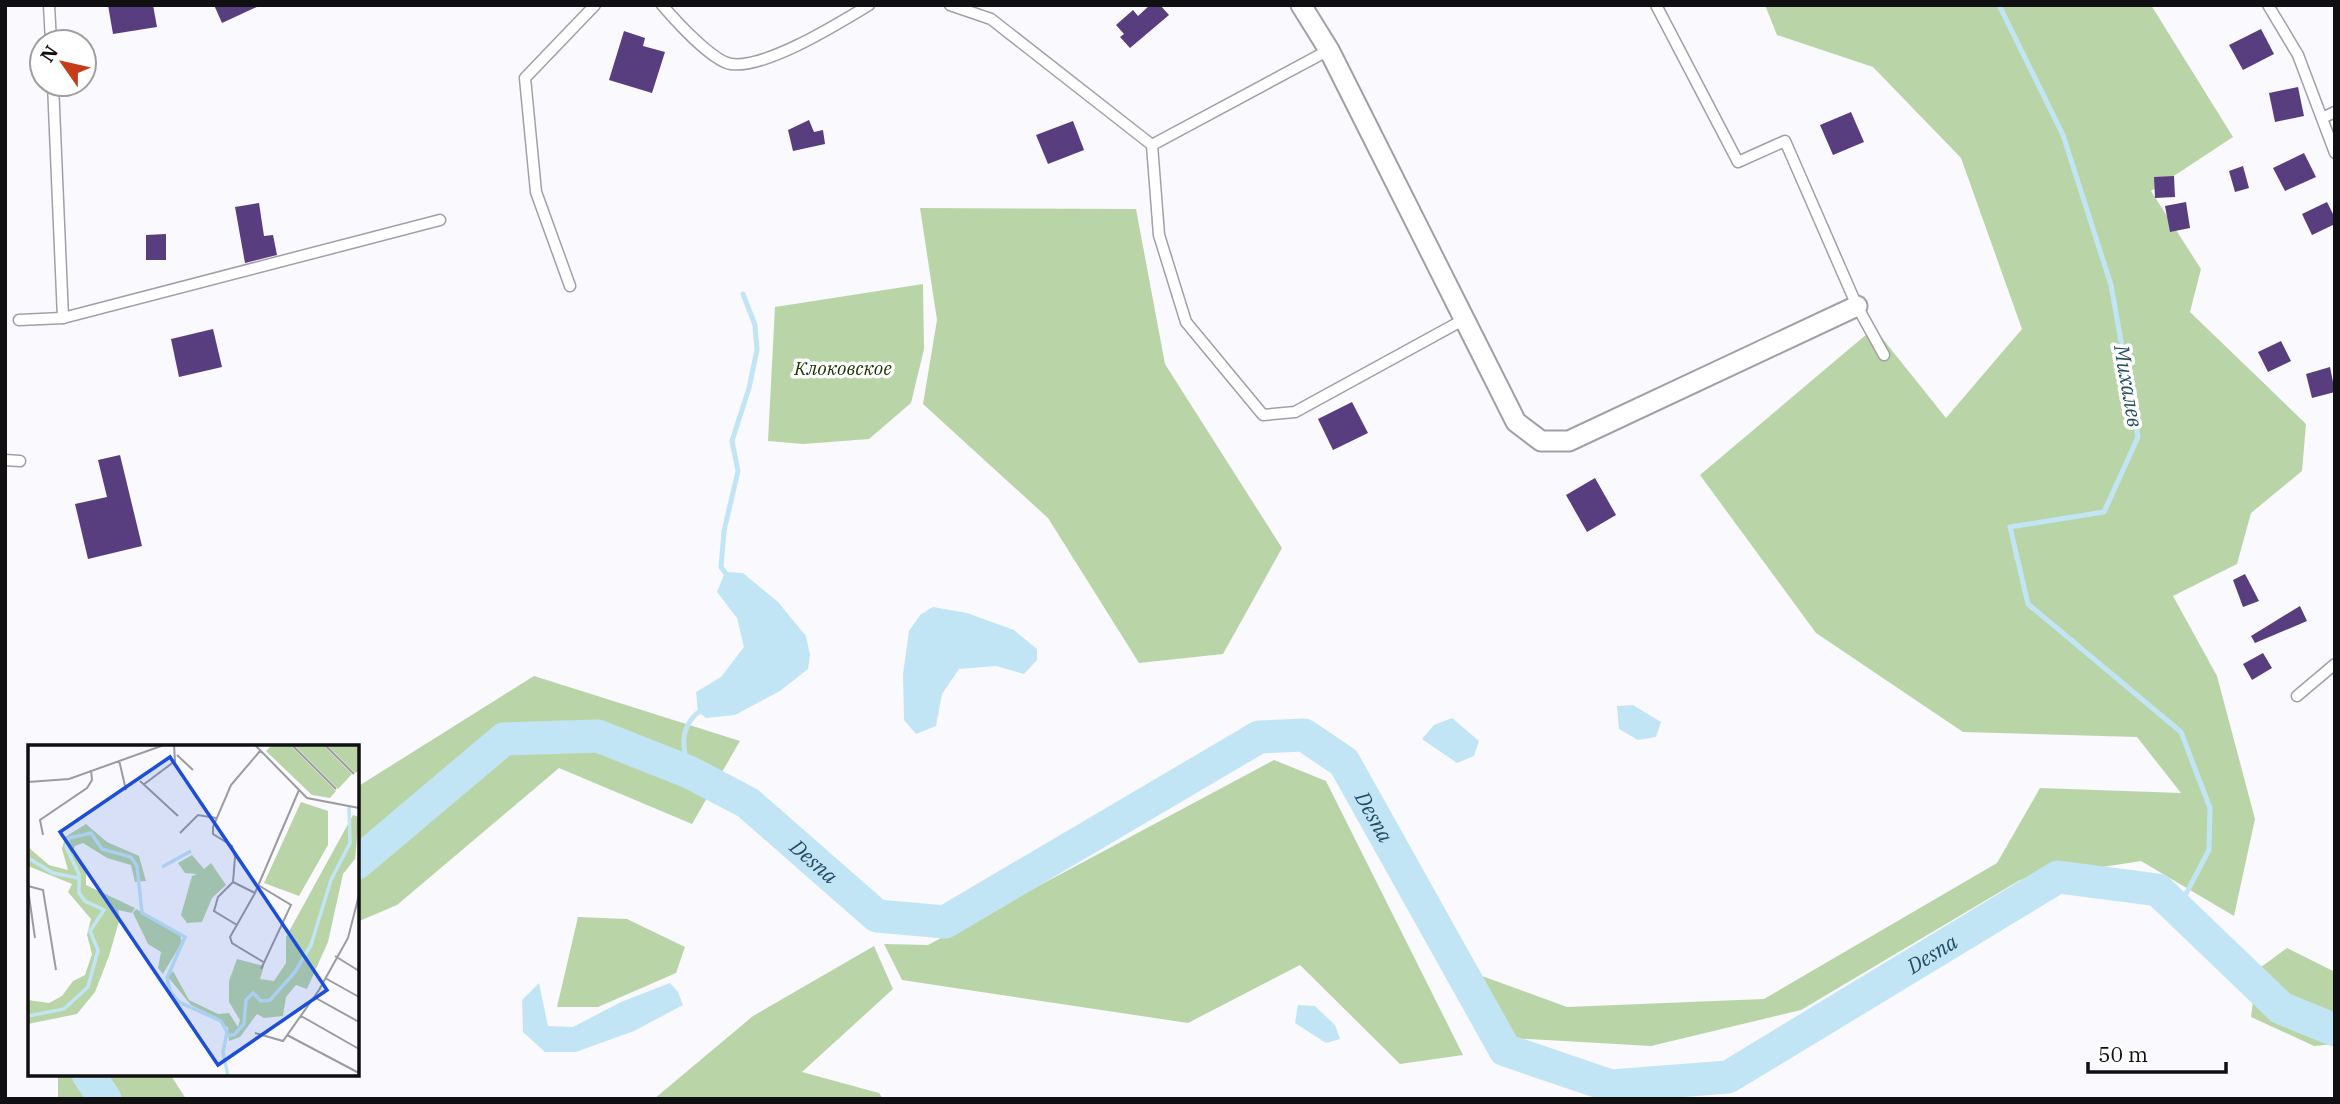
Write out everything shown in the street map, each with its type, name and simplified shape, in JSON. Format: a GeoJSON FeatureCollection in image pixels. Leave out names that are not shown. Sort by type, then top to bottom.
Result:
{"type":"FeatureCollection","features":[{"type":"Feature","properties":{"kind":"street"},"geometry":{"type":"LineString","coordinates":[[1301,5],[1329,50],[1516,422],[1541,441],[1569,441],[1857,306]]}},
{"type":"Feature","properties":{"kind":"lane"},"geometry":{"type":"LineString","coordinates":[[50,5],[51,28]]}},
{"type":"Feature","properties":{"kind":"lane"},"geometry":{"type":"LineString","coordinates":[[570,286],[536,192],[524,78],[595,5]]}},
{"type":"Feature","properties":{"kind":"lane"},"geometry":{"type":"LineString","coordinates":[[662,5],[680,26],[711,53],[731,64],[756,61],[791,50],[869,5]]}},
{"type":"Feature","properties":{"kind":"lane"},"geometry":{"type":"LineString","coordinates":[[950,5],[991,19],[1152,145],[1159,235],[1186,322],[1263,415],[1295,412],[1463,320]]}},
{"type":"Feature","properties":{"kind":"lane"},"geometry":{"type":"LineString","coordinates":[[1656,5],[1738,162],[1785,141],[1857,306],[1884,355]]}},
{"type":"Feature","properties":{"kind":"lane"},"geometry":{"type":"LineString","coordinates":[[2268,5],[2298,55],[2335,153]]}},
{"type":"Feature","properties":{"kind":"lane"},"geometry":{"type":"LineString","coordinates":[[1152,145],[1329,50]]}},
{"type":"Feature","properties":{"kind":"lane"},"geometry":{"type":"LineString","coordinates":[[54,98],[63,318]]}},
{"type":"Feature","properties":{"kind":"lane"},"geometry":{"type":"LineString","coordinates":[[2322,118],[2335,112]]}},
{"type":"Feature","properties":{"kind":"lane"},"geometry":{"type":"LineString","coordinates":[[19,320],[63,318],[440,220]]}},
{"type":"Feature","properties":{"kind":"lane"},"geometry":{"type":"LineString","coordinates":[[5,460],[20,461]]}},
{"type":"Feature","properties":{"kind":"lane"},"geometry":{"type":"LineString","coordinates":[[2297,696],[2335,664]]}},
{"type":"Feature","properties":{"kind":"green space"},"geometry":{"type":"Polygon","coordinates":[[[1765,5],[2151,5],[2233,137],[2151,191],[2201,269],[2190,312],[2306,424],[2302,471],[2251,513],[2237,564],[2173,596],[2217,676],[2255,819],[2234,916],[2141,861],[2020,880],[1801,1010],[1651,1046],[1509,1038],[1482,976],[1567,1007],[1764,999],[1997,863],[2040,788],[2181,793],[2137,737],[1963,732],[1816,633],[1700,475],[1874,328],[1946,418],[2022,329],[1961,158],[1873,67],[1777,35],[1765,5]]]}},
{"type":"Feature","properties":{"kind":"green space"},"geometry":{"type":"Polygon","coordinates":[[[920,208],[1136,209],[1165,364],[1282,548],[1223,654],[1139,663],[1048,518],[923,404],[937,320],[920,208]]]}},
{"type":"Feature","properties":{"kind":"green space","name":"Клоковское"},"geometry":{"type":"Polygon","coordinates":[[[923,284],[924,349],[911,403],[869,439],[803,444],[768,441],[775,307],[923,284]]]}},
{"type":"Feature","properties":{"kind":"green space"},"geometry":{"type":"Polygon","coordinates":[[[534,676],[740,741],[692,824],[559,768],[397,905],[359,921],[359,786],[534,676]]]}},
{"type":"Feature","properties":{"kind":"green space"},"geometry":{"type":"Polygon","coordinates":[[[1274,760],[1326,781],[1463,1055],[1400,1064],[1300,965],[1188,1023],[902,980],[884,944],[928,945],[1274,760]]]}},
{"type":"Feature","properties":{"kind":"green space"},"geometry":{"type":"Polygon","coordinates":[[[578,917],[627,919],[685,947],[676,973],[598,1007],[557,1007],[578,917]]]}},
{"type":"Feature","properties":{"kind":"green space"},"geometry":{"type":"Polygon","coordinates":[[[874,946],[893,989],[802,1072],[879,1093],[883,1099],[654,1099],[753,1016],[874,946]]]}},
{"type":"Feature","properties":{"kind":"green space"},"geometry":{"type":"Polygon","coordinates":[[[2287,948],[2335,972],[2335,1044],[2314,1046],[2251,1017],[2257,970],[2287,948]]]}},
{"type":"Feature","properties":{"kind":"green space"},"geometry":{"type":"Polygon","coordinates":[[[58,1076],[171,1076],[186,1099],[58,1099],[58,1076]]]}},
{"type":"Feature","properties":{"kind":"water"},"geometry":{"type":"Polygon","coordinates":[[[725,572],[743,573],[778,602],[806,636],[810,655],[808,669],[780,691],[735,715],[706,718],[698,712],[696,692],[721,677],[744,647],[737,618],[717,592],[725,572]]]}},
{"type":"Feature","properties":{"kind":"water"},"geometry":{"type":"Polygon","coordinates":[[[933,607],[967,613],[1014,630],[1037,649],[1037,660],[1024,674],[996,666],[959,669],[942,694],[936,726],[916,734],[904,720],[903,674],[909,631],[920,615],[933,607]]]}},
{"type":"Feature","properties":{"kind":"water"},"geometry":{"type":"Polygon","coordinates":[[[1633,705],[1661,722],[1656,737],[1638,740],[1619,729],[1617,706],[1633,705]]]}},
{"type":"Feature","properties":{"kind":"water"},"geometry":{"type":"Polygon","coordinates":[[[1452,718],[1479,741],[1474,756],[1457,763],[1422,739],[1434,725],[1452,718]]]}},
{"type":"Feature","properties":{"kind":"water"},"geometry":{"type":"Polygon","coordinates":[[[539,983],[548,1026],[573,1027],[621,1002],[670,983],[678,992],[683,1005],[634,1031],[576,1052],[545,1052],[523,1032],[522,1000],[539,983]]]}},
{"type":"Feature","properties":{"kind":"water"},"geometry":{"type":"Polygon","coordinates":[[[1298,1005],[1315,1006],[1335,1025],[1340,1039],[1326,1043],[1295,1023],[1298,1005]]]}},
{"type":"Feature","properties":{"kind":"building"},"geometry":{"type":"Polygon","coordinates":[[[108,5],[153,5],[157,27],[113,34],[108,5]]]}},
{"type":"Feature","properties":{"kind":"building"},"geometry":{"type":"Polygon","coordinates":[[[214,5],[261,5],[222,23],[214,5]]]}},
{"type":"Feature","properties":{"kind":"building"},"geometry":{"type":"Polygon","coordinates":[[[1150,5],[1160,5],[1169,15],[1130,48],[1120,37],[1124,34],[1116,25],[1133,10],[1138,16],[1150,5]]]}},
{"type":"Feature","properties":{"kind":"building"},"geometry":{"type":"Polygon","coordinates":[[[2261,29],[2274,54],[2243,70],[2229,45],[2261,29]]]}},
{"type":"Feature","properties":{"kind":"building"},"geometry":{"type":"Polygon","coordinates":[[[624,31],[645,38],[643,46],[665,52],[652,93],[609,80],[624,31]]]}},
{"type":"Feature","properties":{"kind":"building"},"geometry":{"type":"Polygon","coordinates":[[[2298,87],[2304,116],[2275,122],[2269,93],[2298,87]]]}},
{"type":"Feature","properties":{"kind":"building"},"geometry":{"type":"Polygon","coordinates":[[[1851,112],[1864,142],[1833,155],[1820,125],[1851,112]]]}},
{"type":"Feature","properties":{"kind":"building"},"geometry":{"type":"Polygon","coordinates":[[[809,120],[814,132],[823,130],[825,144],[793,151],[788,130],[809,120]]]}},
{"type":"Feature","properties":{"kind":"building"},"geometry":{"type":"Polygon","coordinates":[[[1073,121],[1084,150],[1048,164],[1036,135],[1073,121]]]}},
{"type":"Feature","properties":{"kind":"building"},"geometry":{"type":"Polygon","coordinates":[[[2304,153],[2316,177],[2285,191],[2273,168],[2304,153]]]}},
{"type":"Feature","properties":{"kind":"building"},"geometry":{"type":"Polygon","coordinates":[[[2243,166],[2249,188],[2235,192],[2229,171],[2243,166]]]}},
{"type":"Feature","properties":{"kind":"building"},"geometry":{"type":"Polygon","coordinates":[[[2174,176],[2175,197],[2155,198],[2154,177],[2174,176]]]}},
{"type":"Feature","properties":{"kind":"building"},"geometry":{"type":"Polygon","coordinates":[[[2186,202],[2190,228],[2170,232],[2165,206],[2186,202]]]}},
{"type":"Feature","properties":{"kind":"building"},"geometry":{"type":"Polygon","coordinates":[[[2327,202],[2335,224],[2312,235],[2302,214],[2327,202]]]}},
{"type":"Feature","properties":{"kind":"building"},"geometry":{"type":"Polygon","coordinates":[[[259,203],[264,236],[273,235],[277,255],[245,263],[235,207],[259,203]]]}},
{"type":"Feature","properties":{"kind":"building"},"geometry":{"type":"Polygon","coordinates":[[[166,234],[166,260],[146,260],[146,235],[166,234]]]}},
{"type":"Feature","properties":{"kind":"building"},"geometry":{"type":"Polygon","coordinates":[[[213,329],[222,367],[179,377],[171,339],[213,329]]]}},
{"type":"Feature","properties":{"kind":"building"},"geometry":{"type":"Polygon","coordinates":[[[2281,341],[2291,361],[2268,372],[2258,352],[2281,341]]]}},
{"type":"Feature","properties":{"kind":"building"},"geometry":{"type":"Polygon","coordinates":[[[2330,367],[2335,392],[2312,398],[2306,374],[2330,367]]]}},
{"type":"Feature","properties":{"kind":"building"},"geometry":{"type":"Polygon","coordinates":[[[1352,402],[1368,433],[1333,450],[1318,419],[1352,402]]]}},
{"type":"Feature","properties":{"kind":"building"},"geometry":{"type":"Polygon","coordinates":[[[120,455],[142,546],[88,559],[75,504],[107,497],[98,460],[120,455]]]}},
{"type":"Feature","properties":{"kind":"building"},"geometry":{"type":"Polygon","coordinates":[[[1595,478],[1616,515],[1587,532],[1566,495],[1595,478]]]}},
{"type":"Feature","properties":{"kind":"building"},"geometry":{"type":"Polygon","coordinates":[[[2245,574],[2259,601],[2243,607],[2233,580],[2245,574]]]}},
{"type":"Feature","properties":{"kind":"building"},"geometry":{"type":"Polygon","coordinates":[[[2300,606],[2307,621],[2255,643],[2251,636],[2300,606]]]}},
{"type":"Feature","properties":{"kind":"building"},"geometry":{"type":"Polygon","coordinates":[[[2263,653],[2272,668],[2252,680],[2243,664],[2263,653]]]}},
{"type":"Feature","properties":{"kind":"waterway","name":"Михалев"},"geometry":{"type":"LineString","coordinates":[[1999,5],[2063,135],[2111,285],[2138,437],[2104,512],[2010,527],[2028,604],[2181,732],[2210,808],[2209,850],[2178,909]]}},
{"type":"Feature","properties":{"kind":"waterway"},"geometry":{"type":"LineString","coordinates":[[729,578],[721,567],[724,531],[738,471],[732,441],[749,388],[757,350],[755,325],[743,294]]}},
{"type":"Feature","properties":{"kind":"waterway"},"geometry":{"type":"LineString","coordinates":[[689,772],[684,737],[690,722],[704,708]]}},
{"type":"Feature","properties":{"kind":"waterway","name":"Desna"},"geometry":{"type":"LineString","coordinates":[[359,861],[504,739],[598,736],[689,772],[748,803],[877,916],[945,922],[1259,737],[1304,735],[1344,762],[1505,1050],[1611,1086],[1728,1077],[2058,877],[2158,890],[2281,1008],[2335,1030]]}},
{"type":"Feature","properties":{"kind":"waterway","name":"Desna"},"geometry":{"type":"LineString","coordinates":[[89,1076],[105,1099]]}}]}
